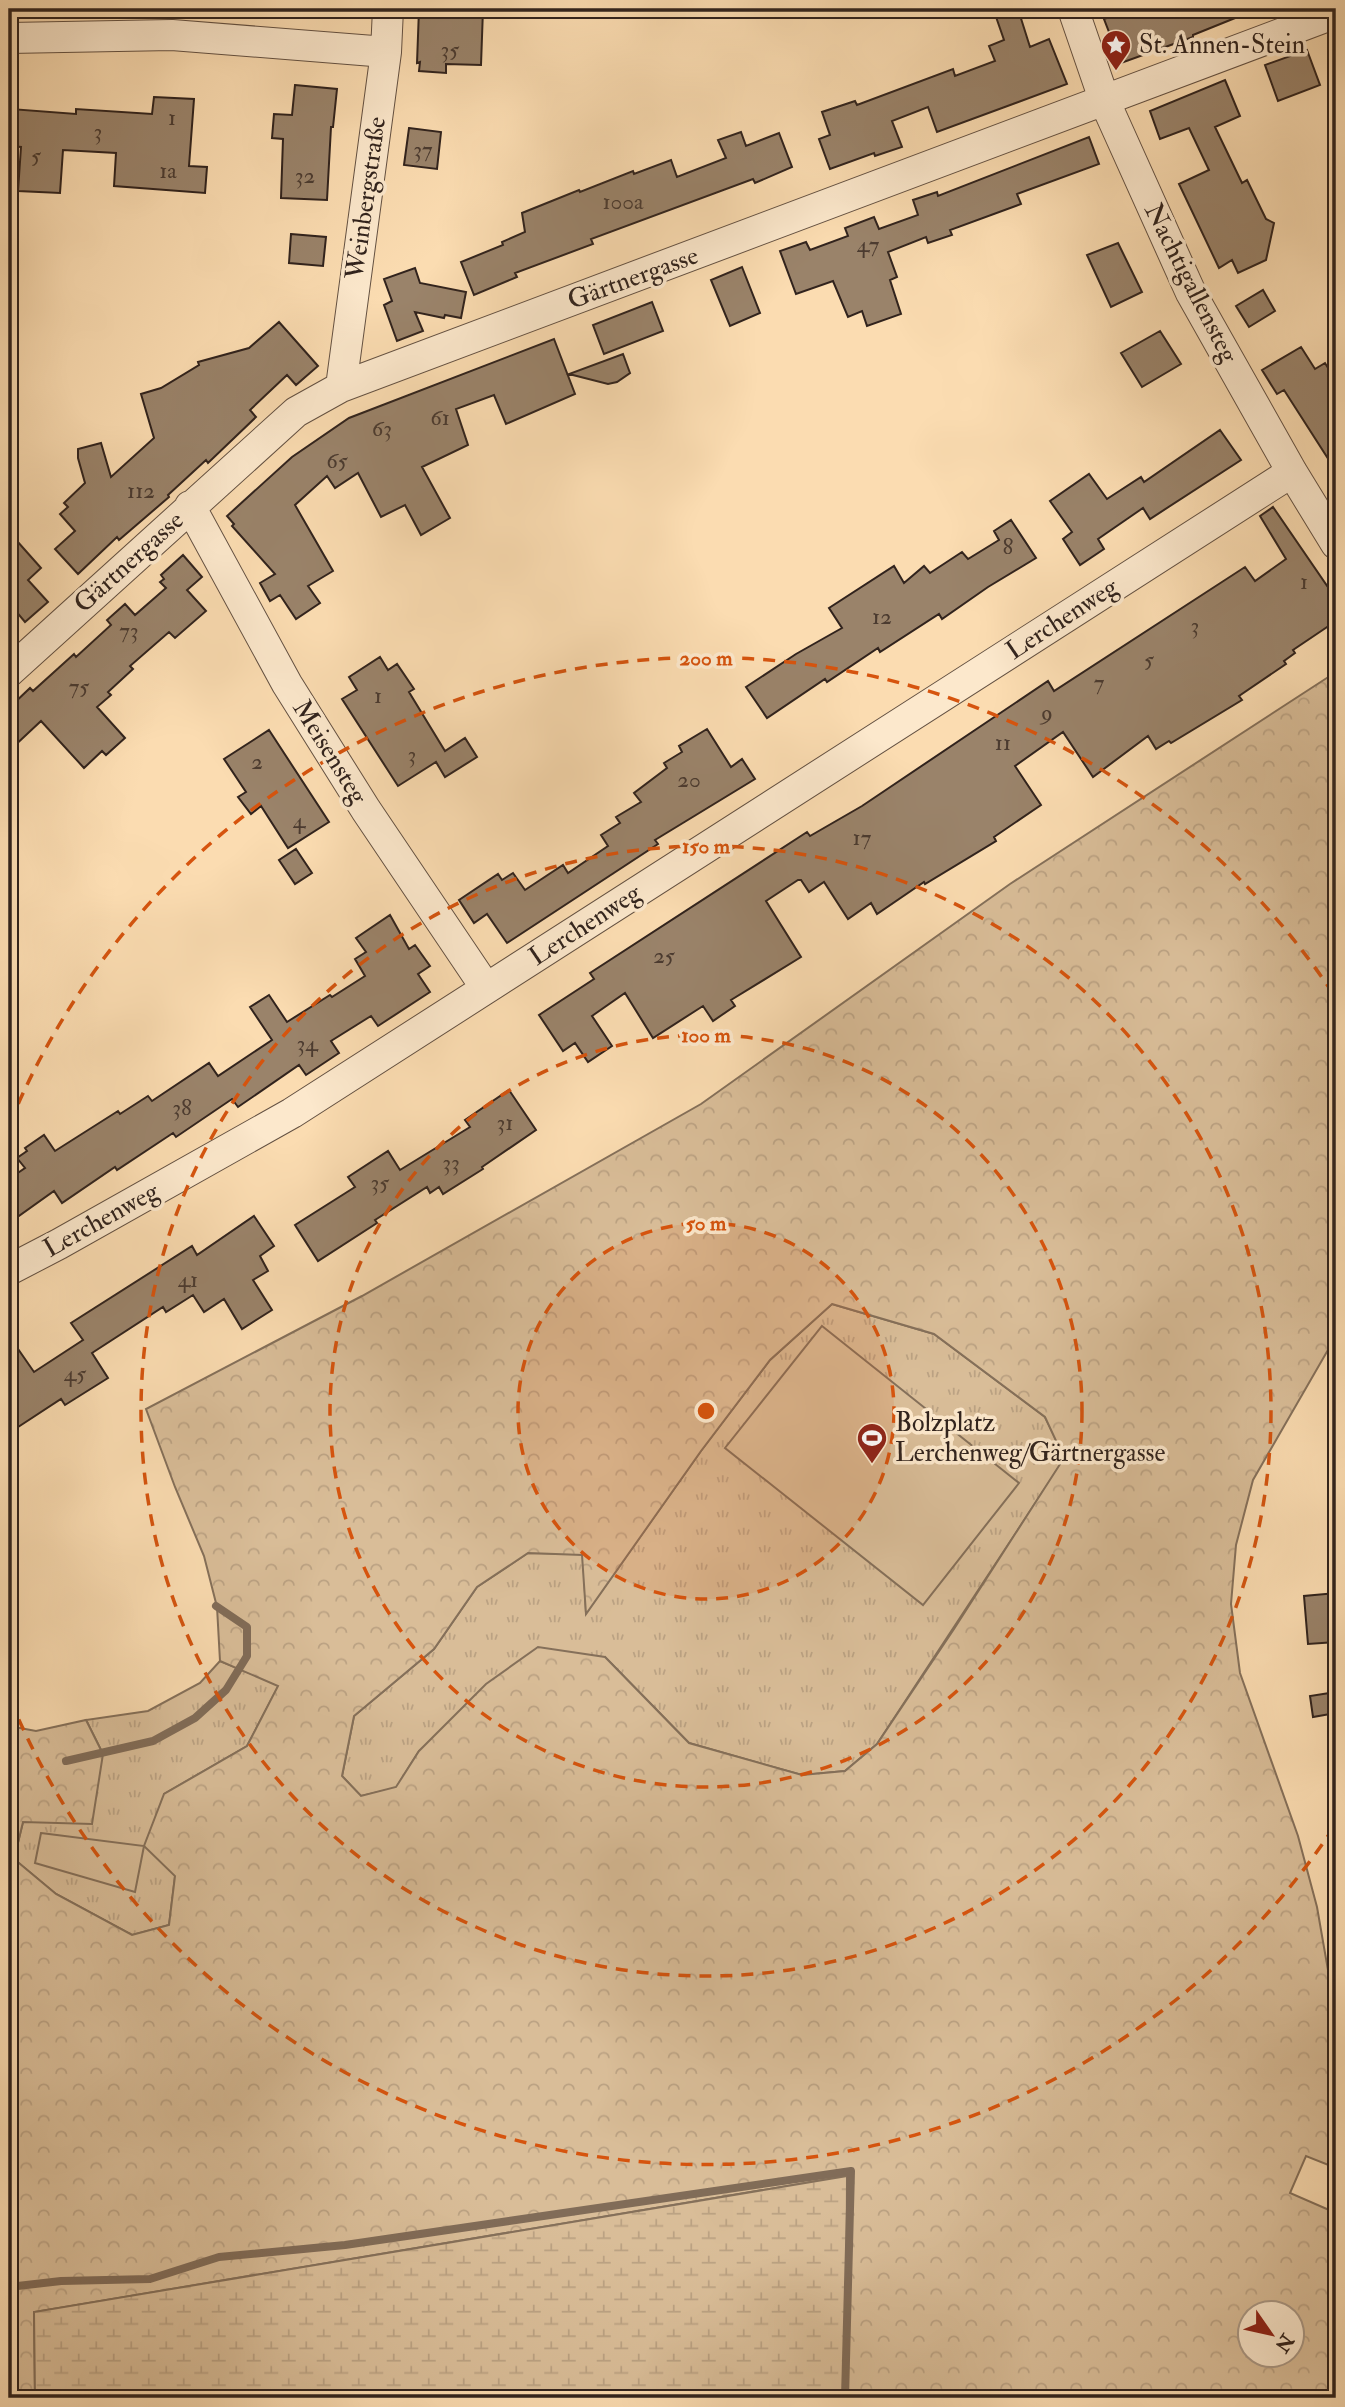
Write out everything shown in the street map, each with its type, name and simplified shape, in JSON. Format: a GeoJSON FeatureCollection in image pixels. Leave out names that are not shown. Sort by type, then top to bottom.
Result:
{"type":"FeatureCollection","features":[{"type":"Feature","properties":{"kind":"street","name":"Weinbergstraße"},"geometry":{"type":"LineString","coordinates":[[341,387],[386,52],[388,9]]}},
{"type":"Feature","properties":{"kind":"street","name":"Nachtigallensteg"},"geometry":{"type":"LineString","coordinates":[[1073,9],[1105,102],[1191,293],[1336,544]]}},
{"type":"Feature","properties":{"kind":"street","name":"Gärtnergasse"},"geometry":{"type":"LineString","coordinates":[[9,672],[296,412],[341,387],[1336,13]]}},
{"type":"Feature","properties":{"kind":"street"},"geometry":{"type":"LineString","coordinates":[[9,38],[172,35],[386,52]]}},
{"type":"Feature","properties":{"kind":"street","name":"Lerchenweg"},"geometry":{"type":"LineString","coordinates":[[9,1270],[292,1112],[1292,472]]}},
{"type":"Feature","properties":{"kind":"street","name":"Meisensteg"},"geometry":{"type":"LineString","coordinates":[[190,506],[287,684],[366,810],[486,988]]}},
{"type":"Feature","properties":{"kind":"green space"},"geometry":{"type":"Polygon","coordinates":[[[1336,672],[1336,1336],[1253,1480],[1236,1545],[1231,1604],[1240,1673],[1298,1836],[1317,1907],[1336,2016],[1336,2168],[1306,2156],[1290,2193],[1336,2213],[1336,2398],[846,2398],[847,2176],[34,2312],[35,2398],[9,2398],[9,1726],[36,1731],[86,1720],[103,1754],[92,1824],[23,1822],[14,1859],[56,1894],[132,1935],[169,1925],[175,1876],[144,1846],[164,1794],[247,1746],[278,1686],[220,1661],[217,1607],[204,1556],[146,1409],[362,1296],[701,1104],[1010,884],[1336,672]],[[832,1304],[770,1360],[701,1451],[586,1614],[582,1555],[528,1553],[477,1587],[434,1649],[354,1716],[342,1776],[361,1796],[396,1787],[419,1751],[486,1684],[538,1647],[605,1657],[689,1743],[802,1775],[845,1771],[877,1744],[1064,1458],[1045,1417],[934,1334],[832,1304]]]}},
{"type":"Feature","properties":{"kind":"green space"},"geometry":{"type":"Polygon","coordinates":[[[832,1304],[934,1334],[1045,1417],[1065,1458],[877,1744],[845,1771],[802,1775],[689,1743],[605,1657],[419,1751],[396,1788],[361,1796],[342,1776],[354,1716],[434,1649],[477,1587],[528,1553],[583,1554],[586,1613],[701,1451],[770,1360],[832,1304]]]}},
{"type":"Feature","properties":{"kind":"green space","name":"Bolzplatz Lerchenweg/Gärtnergasse"},"geometry":{"type":"Polygon","coordinates":[[[822,1326],[1019,1483],[923,1605],[725,1448],[822,1326]]]}},
{"type":"Feature","properties":{"kind":"green space"},"geometry":{"type":"Polygon","coordinates":[[[220,1661],[279,1685],[247,1746],[164,1794],[175,1876],[169,1925],[132,1935],[56,1894],[14,1859],[23,1822],[103,1754],[86,1720],[148,1711],[200,1683],[220,1661]]]}},
{"type":"Feature","properties":{"kind":"green space"},"geometry":{"type":"Polygon","coordinates":[[[41,1833],[144,1846],[135,1892],[35,1863],[41,1833]]]}},
{"type":"Feature","properties":{"kind":"green space"},"geometry":{"type":"Polygon","coordinates":[[[847,2176],[846,2398],[35,2398],[34,2312],[847,2176]]]}},
{"type":"Feature","properties":{"kind":"building"},"geometry":{"type":"Polygon","coordinates":[[[419,9],[483,9],[481,65],[446,64],[446,73],[419,71],[419,9]]]}},
{"type":"Feature","properties":{"kind":"building"},"geometry":{"type":"Polygon","coordinates":[[[1018,9],[1030,47],[1049,39],[1067,84],[937,132],[928,107],[892,121],[902,147],[875,156],[874,153],[830,169],[819,139],[830,135],[822,112],[855,101],[857,105],[953,69],[955,76],[995,61],[989,46],[1004,40],[995,14],[1018,9]]]}},
{"type":"Feature","properties":{"kind":"building"},"geometry":{"type":"Polygon","coordinates":[[[1130,9],[1255,10],[1193,37],[1121,63],[1104,19],[1130,9]]]}},
{"type":"Feature","properties":{"kind":"building"},"geometry":{"type":"Polygon","coordinates":[[[1307,50],[1320,85],[1278,101],[1265,65],[1307,50]]]}},
{"type":"Feature","properties":{"kind":"building"},"geometry":{"type":"Polygon","coordinates":[[[1225,80],[1240,116],[1215,127],[1242,183],[1247,180],[1266,219],[1274,223],[1266,260],[1238,273],[1232,260],[1219,268],[1179,184],[1209,170],[1189,128],[1160,139],[1150,111],[1225,80]]]}},
{"type":"Feature","properties":{"kind":"building"},"geometry":{"type":"Polygon","coordinates":[[[295,85],[337,89],[331,127],[327,200],[281,198],[283,139],[272,138],[274,114],[292,115],[295,85]]]}},
{"type":"Feature","properties":{"kind":"building"},"geometry":{"type":"Polygon","coordinates":[[[154,97],[194,99],[189,166],[207,167],[205,193],[114,186],[116,153],[63,150],[60,193],[18,191],[21,147],[9,146],[11,109],[76,114],[76,109],[152,114],[154,97]]]}},
{"type":"Feature","properties":{"kind":"building"},"geometry":{"type":"Polygon","coordinates":[[[409,128],[441,132],[437,169],[404,165],[409,128]]]}},
{"type":"Feature","properties":{"kind":"building"},"geometry":{"type":"Polygon","coordinates":[[[741,132],[746,146],[779,133],[792,167],[755,183],[753,179],[591,239],[593,244],[515,273],[517,277],[474,295],[461,262],[503,245],[502,242],[525,232],[522,213],[579,190],[580,192],[633,171],[634,174],[671,160],[677,177],[726,158],[718,140],[741,132]]]}},
{"type":"Feature","properties":{"kind":"building"},"geometry":{"type":"Polygon","coordinates":[[[1089,137],[1099,164],[1017,194],[1021,204],[950,230],[952,235],[928,243],[926,237],[888,252],[897,277],[890,280],[901,314],[867,326],[862,311],[848,317],[833,281],[796,294],[780,251],[806,242],[810,250],[848,236],[845,228],[874,217],[879,229],[918,215],[913,200],[937,192],[938,196],[1089,137]]]}},
{"type":"Feature","properties":{"kind":"building"},"geometry":{"type":"Polygon","coordinates":[[[291,234],[326,237],[323,266],[289,263],[291,234]]]}},
{"type":"Feature","properties":{"kind":"building"},"geometry":{"type":"Polygon","coordinates":[[[1118,243],[1142,292],[1111,307],[1087,255],[1118,243]]]}},
{"type":"Feature","properties":{"kind":"building"},"geometry":{"type":"Polygon","coordinates":[[[742,267],[760,313],[730,326],[711,280],[742,267]]]}},
{"type":"Feature","properties":{"kind":"building"},"geometry":{"type":"Polygon","coordinates":[[[415,268],[420,283],[466,292],[461,318],[445,315],[444,318],[415,312],[423,331],[397,341],[384,305],[392,301],[384,279],[415,268]]]}},
{"type":"Feature","properties":{"kind":"building"},"geometry":{"type":"Polygon","coordinates":[[[1263,290],[1275,311],[1249,327],[1236,306],[1263,290]]]}},
{"type":"Feature","properties":{"kind":"building"},"geometry":{"type":"Polygon","coordinates":[[[652,302],[663,331],[604,354],[593,325],[652,302]]]}},
{"type":"Feature","properties":{"kind":"building"},"geometry":{"type":"Polygon","coordinates":[[[279,322],[318,366],[296,385],[287,375],[250,410],[256,417],[208,463],[206,460],[168,495],[169,497],[119,540],[117,537],[78,574],[55,549],[75,531],[60,514],[68,507],[64,503],[85,483],[78,449],[101,443],[111,477],[154,438],[141,394],[161,388],[199,365],[198,362],[249,348],[279,322]]]}},
{"type":"Feature","properties":{"kind":"building"},"geometry":{"type":"Polygon","coordinates":[[[1160,331],[1181,364],[1142,387],[1121,353],[1160,331]]]}},
{"type":"Feature","properties":{"kind":"building"},"geometry":{"type":"Polygon","coordinates":[[[554,339],[575,394],[506,424],[494,395],[456,409],[468,445],[422,467],[450,518],[421,535],[405,505],[381,517],[358,473],[335,488],[327,476],[295,505],[333,571],[308,586],[320,603],[296,619],[280,595],[270,601],[260,583],[275,574],[232,526],[234,524],[227,516],[292,457],[349,418],[554,339]]]}},
{"type":"Feature","properties":{"kind":"building"},"geometry":{"type":"Polygon","coordinates":[[[1301,347],[1315,369],[1325,363],[1336,381],[1336,471],[1284,390],[1277,394],[1262,370],[1301,347]]]}},
{"type":"Feature","properties":{"kind":"building"},"geometry":{"type":"Polygon","coordinates":[[[623,354],[630,373],[617,382],[608,384],[569,374],[623,354]]]}},
{"type":"Feature","properties":{"kind":"building"},"geometry":{"type":"Polygon","coordinates":[[[1220,430],[1241,460],[1150,519],[1143,508],[1098,539],[1104,549],[1080,565],[1063,539],[1072,532],[1050,501],[1089,474],[1107,499],[1141,477],[1144,482],[1220,430]]]}},
{"type":"Feature","properties":{"kind":"building"},"geometry":{"type":"Polygon","coordinates":[[[1273,507],[1334,596],[1329,599],[1336,610],[1336,621],[1293,650],[1295,653],[1284,661],[1286,664],[1239,696],[1242,700],[1171,743],[1169,741],[1156,749],[1148,736],[1093,777],[1063,732],[1015,766],[1041,805],[994,837],[996,841],[925,884],[924,882],[877,914],[871,903],[848,919],[824,882],[809,892],[801,880],[798,880],[766,901],[801,957],[731,1000],[735,1006],[713,1021],[703,1006],[653,1038],[625,993],[592,1016],[612,1046],[588,1062],[575,1043],[563,1051],[539,1015],[594,979],[590,973],[807,832],[810,836],[862,806],[1048,681],[1054,691],[1245,567],[1255,581],[1286,559],[1260,516],[1273,507]]]}},
{"type":"Feature","properties":{"kind":"building"},"geometry":{"type":"Polygon","coordinates":[[[1011,520],[1036,558],[942,619],[939,614],[880,652],[878,648],[767,718],[746,687],[842,628],[829,608],[894,566],[904,583],[924,566],[930,573],[962,552],[968,559],[999,540],[994,531],[1011,520]]]}},
{"type":"Feature","properties":{"kind":"building"},"geometry":{"type":"Polygon","coordinates":[[[9,532],[41,568],[28,580],[48,602],[25,622],[9,603],[9,532]]]}},
{"type":"Feature","properties":{"kind":"building"},"geometry":{"type":"Polygon","coordinates":[[[183,555],[202,577],[187,590],[206,611],[175,638],[169,632],[130,666],[133,669],[108,692],[111,695],[97,707],[125,738],[106,755],[102,751],[84,768],[41,721],[9,751],[9,708],[30,688],[33,691],[74,654],[76,657],[111,625],[107,620],[125,604],[135,615],[166,588],[160,582],[164,579],[161,575],[183,555]]]}},
{"type":"Feature","properties":{"kind":"building"},"geometry":{"type":"Polygon","coordinates":[[[380,657],[388,670],[397,664],[414,689],[409,692],[445,751],[465,738],[477,757],[445,777],[436,762],[398,786],[342,699],[357,690],[349,677],[380,657]]]}},
{"type":"Feature","properties":{"kind":"building"},"geometry":{"type":"Polygon","coordinates":[[[707,729],[731,767],[742,759],[755,779],[655,840],[658,844],[507,943],[487,914],[474,923],[459,900],[498,874],[502,880],[513,873],[525,890],[563,865],[568,873],[608,846],[601,835],[620,823],[616,817],[641,802],[634,793],[667,768],[664,763],[682,752],[679,746],[707,729]]]}},
{"type":"Feature","properties":{"kind":"building"},"geometry":{"type":"Polygon","coordinates":[[[269,730],[329,822],[288,848],[261,806],[251,814],[238,797],[246,792],[224,759],[269,730]]]}},
{"type":"Feature","properties":{"kind":"building"},"geometry":{"type":"Polygon","coordinates":[[[296,849],[312,873],[295,884],[279,860],[296,849]]]}},
{"type":"Feature","properties":{"kind":"building"},"geometry":{"type":"Polygon","coordinates":[[[390,915],[409,949],[415,945],[430,966],[418,974],[430,992],[378,1026],[371,1016],[331,1041],[339,1053],[306,1075],[299,1065],[238,1107],[232,1099],[176,1137],[173,1133],[117,1170],[115,1167],[62,1203],[54,1191],[9,1223],[9,1179],[25,1168],[17,1158],[27,1151],[25,1148],[44,1135],[55,1151],[118,1111],[120,1114],[148,1096],[152,1101],[209,1063],[218,1076],[272,1040],[250,1007],[269,995],[287,1022],[365,976],[355,959],[366,952],[356,938],[390,915]]]}},
{"type":"Feature","properties":{"kind":"building"},"geometry":{"type":"Polygon","coordinates":[[[509,1090],[536,1130],[443,1194],[439,1187],[430,1193],[427,1187],[318,1261],[295,1225],[355,1187],[348,1177],[388,1151],[400,1170],[470,1127],[465,1120],[509,1090]]]}},
{"type":"Feature","properties":{"kind":"building"},"geometry":{"type":"Polygon","coordinates":[[[254,1216],[274,1246],[260,1256],[268,1271],[253,1280],[272,1310],[242,1329],[224,1299],[204,1312],[193,1295],[166,1312],[163,1307],[92,1353],[108,1378],[65,1405],[61,1399],[9,1433],[9,1336],[34,1372],[83,1340],[71,1323],[192,1246],[197,1255],[254,1216]]]}},
{"type":"Feature","properties":{"kind":"building"},"geometry":{"type":"Polygon","coordinates":[[[1336,1593],[1336,1642],[1308,1644],[1304,1596],[1336,1593]]]}},
{"type":"Feature","properties":{"kind":"building"},"geometry":{"type":"Polygon","coordinates":[[[1336,1692],[1336,1713],[1313,1717],[1310,1696],[1336,1692]]]}},
{"type":"Feature","properties":{"kind":"waterway"},"geometry":{"type":"LineString","coordinates":[[66,1761],[153,1741],[195,1718],[226,1690],[247,1656],[247,1627],[216,1606]]}},
{"type":"Feature","properties":{"kind":"waterway"},"geometry":{"type":"LineString","coordinates":[[9,2287],[61,2281],[150,2279],[219,2257],[345,2245],[851,2171],[845,2398]]}},
{"type":"Feature","properties":{"kind":"place","name":"St. Annen-Stein"},"geometry":{"type":"Point","coordinates":[1116,72]}},
{"type":"Feature","properties":{"kind":"place","name":"Bolzplatz Lerchenweg/Gärtnergasse"},"geometry":{"type":"Point","coordinates":[872,1465]}}]}
